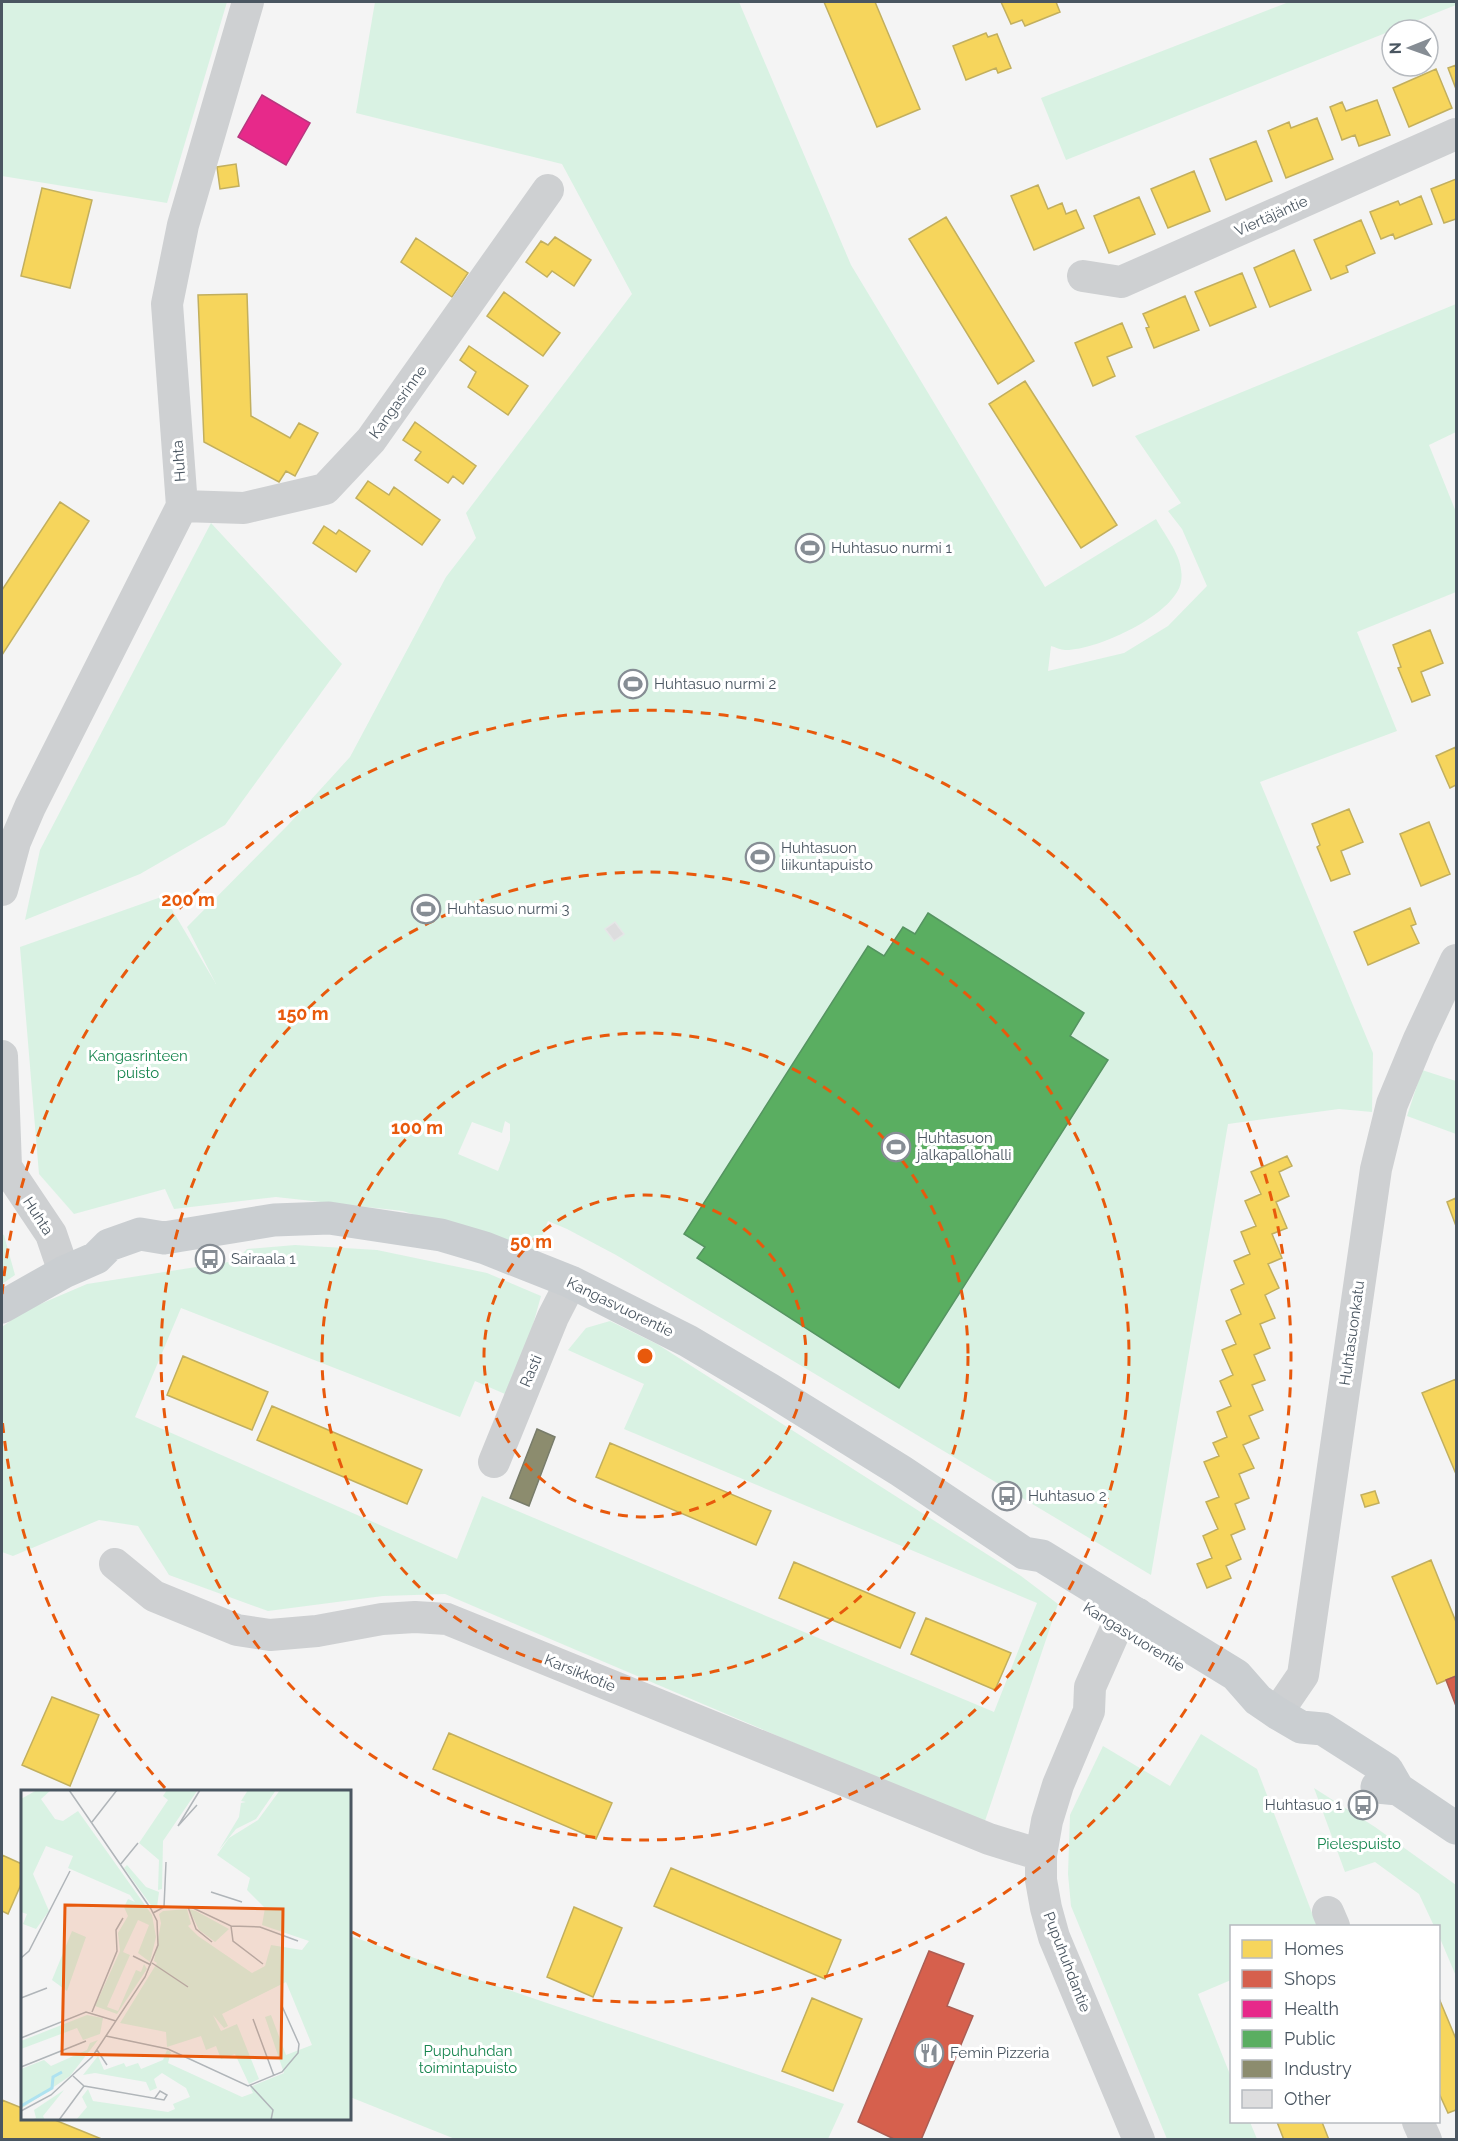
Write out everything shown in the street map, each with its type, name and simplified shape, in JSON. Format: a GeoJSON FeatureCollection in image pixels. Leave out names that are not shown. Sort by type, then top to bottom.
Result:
{"type":"FeatureCollection","features":[{"type":"Feature","properties":{"kind":"main road","name":"Kangasvuorentie"},"geometry":{"type":"LineString","coordinates":[[2,1307],[64,1272],[96,1258],[109,1245],[140,1234],[164,1238],[274,1220],[329,1218],[441,1235],[485,1248],[571,1282],[688,1341],[769,1389],[901,1471],[1024,1553],[1042,1556],[1130,1626],[1204,1680],[1279,1713],[1323,1729],[1334,1736],[1387,1770],[1398,1789],[1456,1828]]}},
{"type":"Feature","properties":{"kind":"street","name":"Huhta"},"geometry":{"type":"LineString","coordinates":[[182,506],[167,304],[183,225],[248,2]]}},
{"type":"Feature","properties":{"kind":"street","name":"Viertäjäntie"},"geometry":{"type":"LineString","coordinates":[[1083,276],[1121,282],[1456,134]]}},
{"type":"Feature","properties":{"kind":"street","name":"Kangasrinne"},"geometry":{"type":"LineString","coordinates":[[182,506],[244,508],[325,489],[371,440],[548,190]]}},
{"type":"Feature","properties":{"kind":"street"},"geometry":{"type":"LineString","coordinates":[[2,890],[15,842],[30,807],[182,506]]}},
{"type":"Feature","properties":{"kind":"street","name":"Huhtasuonkatu"},"geometry":{"type":"LineString","coordinates":[[1279,1713],[1303,1675],[1376,1169],[1392,1104],[1456,960]]}},
{"type":"Feature","properties":{"kind":"street","name":"Huhta"},"geometry":{"type":"LineString","coordinates":[[2,1056],[6,1167],[51,1234],[64,1272]]}},
{"type":"Feature","properties":{"kind":"street","name":"Rasti"},"geometry":{"type":"LineString","coordinates":[[494,1462],[553,1317],[571,1282]]}},
{"type":"Feature","properties":{"kind":"street","name":"Karsikkotie"},"geometry":{"type":"LineString","coordinates":[[115,1564],[154,1596],[237,1630],[248,1632],[270,1635],[317,1631],[382,1619],[415,1617],[447,1619],[989,1839],[1041,1856]]}},
{"type":"Feature","properties":{"kind":"street","name":"Pupuhuhdantie"},"geometry":{"type":"LineString","coordinates":[[1130,1626],[1105,1694],[1089,1711],[1058,1785],[1047,1821],[1041,1856],[1041,1880],[1054,1937],[1139,2139]]}},
{"type":"Feature","properties":{"kind":"street"},"geometry":{"type":"LineString","coordinates":[[1419,2123],[1426,2139]]}},
{"type":"Feature","properties":{"kind":"green space"},"geometry":{"type":"Polygon","coordinates":[[[2,2],[227,2],[167,203],[2,176],[2,2]]]}},
{"type":"Feature","properties":{"kind":"green space","name":"Huhtasuon liikuntapuisto"},"geometry":{"type":"Polygon","coordinates":[[[375,2],[739,2],[851,265],[1045,587],[1156,519],[1178,557],[1182,574],[1181,582],[1176,594],[1165,607],[1132,629],[1113,638],[1078,649],[1065,650],[1051,646],[1048,671],[1124,653],[1168,626],[1207,586],[1182,529],[1168,511],[1181,503],[1135,436],[1456,304],[1456,432],[1429,445],[1456,512],[1456,592],[1357,632],[1397,731],[1260,782],[1373,1053],[1372,1112],[1339,1109],[1228,1124],[1151,1575],[616,1255],[548,1221],[535,1254],[403,1211],[276,1197],[174,1209],[165,1189],[74,1214],[39,1174],[20,947],[164,896],[216,984],[187,927],[288,825],[350,757],[446,577],[476,538],[466,513],[632,294],[562,164],[356,113],[375,2]],[[505,1121],[502,1133],[472,1122],[458,1154],[498,1171],[510,1140],[510,1124],[505,1121]]]}},
{"type":"Feature","properties":{"kind":"green space"},"geometry":{"type":"Polygon","coordinates":[[[1289,2],[1456,2],[1456,5],[1423,18],[1380,18],[1380,35],[1066,160],[1041,98],[1289,2]]]}},
{"type":"Feature","properties":{"kind":"green space"},"geometry":{"type":"Polygon","coordinates":[[[211,523],[342,664],[225,825],[140,874],[25,920],[40,850],[211,523]]]}},
{"type":"Feature","properties":{"kind":"green space"},"geometry":{"type":"Polygon","coordinates":[[[1422,1070],[1456,1081],[1456,1134],[1407,1116],[1422,1070]]]}},
{"type":"Feature","properties":{"kind":"green space"},"geometry":{"type":"Polygon","coordinates":[[[2,1234],[15,1275],[2,1284],[2,1234]]]}},
{"type":"Feature","properties":{"kind":"green space"},"geometry":{"type":"Polygon","coordinates":[[[295,1245],[377,1250],[487,1273],[541,1296],[531,1332],[505,1394],[475,1381],[460,1417],[181,1308],[135,1417],[457,1559],[482,1496],[994,1712],[1037,1603],[624,1429],[644,1384],[568,1350],[586,1328],[610,1321],[657,1344],[1021,1576],[1058,1604],[984,1824],[445,1594],[383,1596],[268,1611],[169,1575],[138,1526],[99,1520],[13,1556],[2,1552],[2,1327],[24,1311],[87,1284],[235,1261],[247,1249],[295,1245]]]}},
{"type":"Feature","properties":{"kind":"green space"},"geometry":{"type":"Polygon","coordinates":[[[1201,1734],[1257,1769],[1317,1925],[1230,1925],[1230,1980],[1198,1994],[1230,2074],[1230,2123],[1250,2123],[1257,2139],[1167,2139],[1071,1906],[1068,1874],[1070,1815],[1103,1746],[1170,1786],[1201,1734]]]}},
{"type":"Feature","properties":{"kind":"green space","name":"Pielespuisto"},"geometry":{"type":"Polygon","coordinates":[[[1314,1788],[1375,1827],[1456,1885],[1456,1976],[1440,1938],[1440,1925],[1434,1925],[1419,1894],[1375,1862],[1345,1872],[1314,1788]]]}},
{"type":"Feature","properties":{"kind":"green space","name":"Pupuhuhdan toimintapuisto"},"geometry":{"type":"Polygon","coordinates":[[[351,1936],[844,2104],[828,2139],[455,2139],[351,2097],[351,1936]]]}},
{"type":"Feature","properties":{"kind":"building: Homes"},"geometry":{"type":"Polygon","coordinates":[[[824,2],[875,2],[920,109],[877,127],[824,2]]]}},
{"type":"Feature","properties":{"kind":"building: Homes"},"geometry":{"type":"Polygon","coordinates":[[[1001,2],[1056,2],[1060,12],[1025,26],[1022,20],[1011,24],[1001,2]]]}},
{"type":"Feature","properties":{"kind":"building: Homes"},"geometry":{"type":"Polygon","coordinates":[[[986,33],[988,37],[997,34],[1011,68],[998,73],[996,68],[966,80],[953,46],[986,33]]]}},
{"type":"Feature","properties":{"kind":"building: Homes"},"geometry":{"type":"Polygon","coordinates":[[[1456,65],[1456,89],[1448,68],[1456,65]]]}},
{"type":"Feature","properties":{"kind":"building: Homes"},"geometry":{"type":"Polygon","coordinates":[[[1416,78],[1440,78],[1452,108],[1409,127],[1393,88],[1416,78]]]}},
{"type":"Feature","properties":{"kind":"building: Homes"},"geometry":{"type":"Polygon","coordinates":[[[1377,100],[1390,135],[1359,146],[1355,135],[1342,140],[1330,107],[1342,102],[1346,111],[1377,100]]]}},
{"type":"Feature","properties":{"kind":"building: Homes"},"geometry":{"type":"Polygon","coordinates":[[[1317,118],[1333,159],[1286,178],[1268,131],[1289,122],[1291,128],[1317,118]]]}},
{"type":"Feature","properties":{"kind":"building: Homes"},"geometry":{"type":"Polygon","coordinates":[[[1256,141],[1272,181],[1226,200],[1210,159],[1256,141]]]}},
{"type":"Feature","properties":{"kind":"building: Homes"},"geometry":{"type":"Polygon","coordinates":[[[236,164],[239,186],[220,189],[217,167],[236,164]]]}},
{"type":"Feature","properties":{"kind":"building: Homes"},"geometry":{"type":"Polygon","coordinates":[[[1194,171],[1210,211],[1168,228],[1151,189],[1194,171]]]}},
{"type":"Feature","properties":{"kind":"building: Homes"},"geometry":{"type":"Polygon","coordinates":[[[1456,179],[1456,219],[1444,223],[1431,189],[1456,179]]]}},
{"type":"Feature","properties":{"kind":"building: Homes"},"geometry":{"type":"Polygon","coordinates":[[[1038,185],[1048,209],[1062,203],[1066,214],[1076,210],[1084,228],[1034,250],[1011,196],[1038,185]]]}},
{"type":"Feature","properties":{"kind":"building: Homes"},"geometry":{"type":"Polygon","coordinates":[[[42,188],[92,200],[70,288],[21,276],[42,188]]]}},
{"type":"Feature","properties":{"kind":"building: Homes"},"geometry":{"type":"Polygon","coordinates":[[[1421,196],[1432,224],[1395,239],[1393,234],[1381,239],[1370,212],[1398,201],[1400,205],[1421,196]]]}},
{"type":"Feature","properties":{"kind":"building: Homes"},"geometry":{"type":"Polygon","coordinates":[[[1139,197],[1155,234],[1109,253],[1094,216],[1139,197]]]}},
{"type":"Feature","properties":{"kind":"building: Homes"},"geometry":{"type":"Polygon","coordinates":[[[946,217],[1034,361],[998,384],[909,239],[946,217]]]}},
{"type":"Feature","properties":{"kind":"building: Homes"},"geometry":{"type":"Polygon","coordinates":[[[1361,220],[1375,253],[1346,266],[1348,272],[1331,279],[1314,240],[1361,220]]]}},
{"type":"Feature","properties":{"kind":"building: Homes"},"geometry":{"type":"Polygon","coordinates":[[[555,237],[591,260],[574,286],[552,271],[547,277],[526,262],[541,241],[548,245],[555,237]]]}},
{"type":"Feature","properties":{"kind":"building: Homes"},"geometry":{"type":"Polygon","coordinates":[[[416,238],[468,273],[452,297],[401,262],[416,238]]]}},
{"type":"Feature","properties":{"kind":"building: Homes"},"geometry":{"type":"Polygon","coordinates":[[[1294,250],[1311,290],[1270,307],[1254,268],[1294,250]]]}},
{"type":"Feature","properties":{"kind":"building: Homes"},"geometry":{"type":"Polygon","coordinates":[[[1242,273],[1256,307],[1210,326],[1195,292],[1242,273]]]}},
{"type":"Feature","properties":{"kind":"building: Homes"},"geometry":{"type":"Polygon","coordinates":[[[504,292],[560,333],[543,356],[487,316],[504,292]]]}},
{"type":"Feature","properties":{"kind":"building: Homes"},"geometry":{"type":"Polygon","coordinates":[[[247,294],[251,416],[290,438],[299,423],[318,433],[295,476],[286,471],[279,482],[204,442],[198,295],[247,294]]]}},
{"type":"Feature","properties":{"kind":"building: Homes"},"geometry":{"type":"Polygon","coordinates":[[[1185,296],[1199,330],[1154,348],[1143,314],[1185,296]]]}},
{"type":"Feature","properties":{"kind":"building: Homes"},"geometry":{"type":"Polygon","coordinates":[[[1122,323],[1132,347],[1107,357],[1115,376],[1093,386],[1075,343],[1122,323]]]}},
{"type":"Feature","properties":{"kind":"building: Homes"},"geometry":{"type":"Polygon","coordinates":[[[469,346],[528,386],[508,415],[468,387],[476,372],[460,360],[469,346]]]}},
{"type":"Feature","properties":{"kind":"building: Homes"},"geometry":{"type":"Polygon","coordinates":[[[1025,381],[1117,525],[1081,548],[989,404],[1025,381]]]}},
{"type":"Feature","properties":{"kind":"building: Homes"},"geometry":{"type":"Polygon","coordinates":[[[415,422],[476,466],[463,484],[453,476],[448,483],[415,460],[421,452],[403,440],[415,422]]]}},
{"type":"Feature","properties":{"kind":"building: Homes"},"geometry":{"type":"Polygon","coordinates":[[[368,481],[389,495],[394,487],[440,520],[422,545],[356,498],[368,481]]]}},
{"type":"Feature","properties":{"kind":"building: Homes"},"geometry":{"type":"Polygon","coordinates":[[[60,502],[89,521],[2,655],[2,590],[60,502]]]}},
{"type":"Feature","properties":{"kind":"building: Homes"},"geometry":{"type":"Polygon","coordinates":[[[324,526],[336,534],[339,530],[370,551],[356,572],[313,543],[324,526]]]}},
{"type":"Feature","properties":{"kind":"building: Homes"},"geometry":{"type":"Polygon","coordinates":[[[1430,630],[1443,663],[1421,672],[1430,695],[1412,702],[1398,668],[1401,667],[1393,645],[1430,630]]]}},
{"type":"Feature","properties":{"kind":"building: Homes"},"geometry":{"type":"Polygon","coordinates":[[[1456,747],[1456,785],[1450,788],[1436,756],[1456,747]]]}},
{"type":"Feature","properties":{"kind":"building: Homes"},"geometry":{"type":"Polygon","coordinates":[[[1349,809],[1363,842],[1341,851],[1350,874],[1331,881],[1317,847],[1320,845],[1312,824],[1349,809]]]}},
{"type":"Feature","properties":{"kind":"building: Homes"},"geometry":{"type":"Polygon","coordinates":[[[1429,822],[1450,874],[1421,886],[1400,834],[1429,822]]]}},
{"type":"Feature","properties":{"kind":"building: Homes"},"geometry":{"type":"Polygon","coordinates":[[[1410,908],[1416,924],[1411,926],[1419,943],[1368,965],[1354,932],[1410,908]]]}},
{"type":"Feature","properties":{"kind":"building: Homes"},"geometry":{"type":"Polygon","coordinates":[[[1287,1156],[1292,1166],[1279,1172],[1289,1196],[1276,1202],[1287,1228],[1272,1234],[1282,1258],[1268,1264],[1279,1288],[1265,1295],[1275,1318],[1260,1324],[1270,1348],[1254,1355],[1265,1380],[1252,1385],[1263,1410],[1249,1416],[1259,1438],[1243,1445],[1254,1468],[1239,1474],[1249,1498],[1235,1504],[1245,1529],[1231,1535],[1241,1559],[1226,1566],[1231,1578],[1207,1588],[1197,1564],[1212,1558],[1203,1536],[1218,1529],[1206,1502],[1219,1497],[1204,1462],[1219,1456],[1213,1443],[1227,1437],[1217,1412],[1231,1406],[1220,1381],[1233,1375],[1222,1350],[1236,1344],[1226,1321],[1241,1314],[1231,1290],[1244,1284],[1234,1261],[1250,1254],[1241,1232],[1256,1226],[1245,1201],[1261,1194],[1251,1172],[1287,1156]]]}},
{"type":"Feature","properties":{"kind":"building: Homes"},"geometry":{"type":"Polygon","coordinates":[[[1456,1198],[1456,1226],[1447,1202],[1456,1198]]]}},
{"type":"Feature","properties":{"kind":"building: Homes"},"geometry":{"type":"Polygon","coordinates":[[[183,1356],[268,1392],[252,1430],[167,1395],[183,1356]]]}},
{"type":"Feature","properties":{"kind":"building: Homes"},"geometry":{"type":"Polygon","coordinates":[[[1456,1379],[1456,1474],[1422,1393],[1456,1379]]]}},
{"type":"Feature","properties":{"kind":"building: Homes"},"geometry":{"type":"Polygon","coordinates":[[[272,1406],[422,1470],[407,1504],[257,1440],[272,1406]]]}},
{"type":"Feature","properties":{"kind":"building: Homes"},"geometry":{"type":"Polygon","coordinates":[[[610,1443],[771,1511],[756,1545],[596,1477],[610,1443]]]}},
{"type":"Feature","properties":{"kind":"building: Homes"},"geometry":{"type":"Polygon","coordinates":[[[1375,1491],[1379,1503],[1365,1507],[1361,1495],[1375,1491]]]}},
{"type":"Feature","properties":{"kind":"building: Homes"},"geometry":{"type":"Polygon","coordinates":[[[1431,1560],[1456,1622],[1456,1676],[1437,1684],[1392,1577],[1431,1560]]]}},
{"type":"Feature","properties":{"kind":"building: Homes"},"geometry":{"type":"Polygon","coordinates":[[[794,1562],[915,1613],[900,1648],[779,1598],[794,1562]]]}},
{"type":"Feature","properties":{"kind":"building: Homes"},"geometry":{"type":"Polygon","coordinates":[[[926,1618],[1011,1653],[995,1690],[911,1654],[926,1618]]]}},
{"type":"Feature","properties":{"kind":"building: Homes"},"geometry":{"type":"Polygon","coordinates":[[[52,1697],[99,1715],[70,1786],[22,1765],[52,1697]]]}},
{"type":"Feature","properties":{"kind":"building: Homes"},"geometry":{"type":"Polygon","coordinates":[[[449,1733],[612,1803],[596,1839],[433,1769],[449,1733]]]}},
{"type":"Feature","properties":{"kind":"building: Homes"},"geometry":{"type":"Polygon","coordinates":[[[2,1855],[21,1864],[21,1884],[8,1914],[2,1911],[2,1855]]]}},
{"type":"Feature","properties":{"kind":"building: Homes"},"geometry":{"type":"Polygon","coordinates":[[[671,1868],[841,1940],[825,1979],[654,1906],[671,1868]]]}},
{"type":"Feature","properties":{"kind":"building: Homes"},"geometry":{"type":"Polygon","coordinates":[[[574,1907],[622,1928],[593,1997],[547,1977],[574,1907]]]}},
{"type":"Feature","properties":{"kind":"building: Homes"},"geometry":{"type":"Polygon","coordinates":[[[812,1998],[862,2019],[833,2091],[782,2071],[812,1998]]]}},
{"type":"Feature","properties":{"kind":"building: Homes"},"geometry":{"type":"Polygon","coordinates":[[[1440,2001],[1456,2039],[1456,2110],[1448,2113],[1440,2095],[1440,2001]]]}},
{"type":"Feature","properties":{"kind":"building: Homes"},"geometry":{"type":"Polygon","coordinates":[[[2,2100],[21,2108],[21,2120],[55,2120],[104,2140],[2,2140],[2,2100]]]}},
{"type":"Feature","properties":{"kind":"building: Homes"},"geometry":{"type":"Polygon","coordinates":[[[1277,2123],[1322,2123],[1329,2140],[1284,2140],[1277,2123]]]}},
{"type":"Feature","properties":{"kind":"building: Shops"},"geometry":{"type":"Polygon","coordinates":[[[1456,1676],[1456,1706],[1446,1680],[1456,1676]]]}},
{"type":"Feature","properties":{"kind":"building: Shops"},"geometry":{"type":"Polygon","coordinates":[[[929,1951],[964,1964],[947,2006],[973,2016],[921,2140],[896,2140],[858,2122],[929,1951]]]}},
{"type":"Feature","properties":{"kind":"building: Health"},"geometry":{"type":"Polygon","coordinates":[[[262,95],[310,123],[286,165],[238,137],[262,95]]]}},
{"type":"Feature","properties":{"kind":"building: Public","name":"Huhtasuon jalkapallohalli"},"geometry":{"type":"Polygon","coordinates":[[[928,913],[1084,1013],[1070,1036],[1108,1060],[899,1388],[697,1258],[705,1247],[684,1234],[868,946],[884,956],[903,927],[915,934],[928,913]]]}},
{"type":"Feature","properties":{"kind":"building: Industry"},"geometry":{"type":"Polygon","coordinates":[[[537,1429],[555,1437],[529,1506],[510,1498],[537,1429]]]}},
{"type":"Feature","properties":{"kind":"building: Other"},"geometry":{"type":"Polygon","coordinates":[[[615,922],[624,934],[614,941],[605,929],[615,922]]]}},
{"type":"Feature","properties":{"kind":"place","name":"Huhtasuo nurmi 1"},"geometry":{"type":"Point","coordinates":[810,548]}},
{"type":"Feature","properties":{"kind":"place","name":"Huhtasuo nurmi 2"},"geometry":{"type":"Point","coordinates":[633,684]}},
{"type":"Feature","properties":{"kind":"place","name":"Huhtasuon liikuntapuisto"},"geometry":{"type":"Point","coordinates":[760,857]}},
{"type":"Feature","properties":{"kind":"place","name":"Huhtasuo nurmi 3"},"geometry":{"type":"Point","coordinates":[426,909]}},
{"type":"Feature","properties":{"kind":"place","name":"Huhtasuon jalkapallohalli"},"geometry":{"type":"Point","coordinates":[896,1147]}},
{"type":"Feature","properties":{"kind":"place","name":"Sairaala 1"},"geometry":{"type":"Point","coordinates":[210,1259]}},
{"type":"Feature","properties":{"kind":"place","name":"Huhtasuo 2"},"geometry":{"type":"Point","coordinates":[1007,1496]}},
{"type":"Feature","properties":{"kind":"place","name":"Huhtasuo 1"},"geometry":{"type":"Point","coordinates":[1363,1805]}},
{"type":"Feature","properties":{"kind":"place","name":"Femin Pizzeria"},"geometry":{"type":"Point","coordinates":[929,2053]}},
{"type":"Feature","properties":{"kind":"park label","name":"Kangasrinteen puisto"},"geometry":{"type":"Point","coordinates":[138,1064]}}]}
